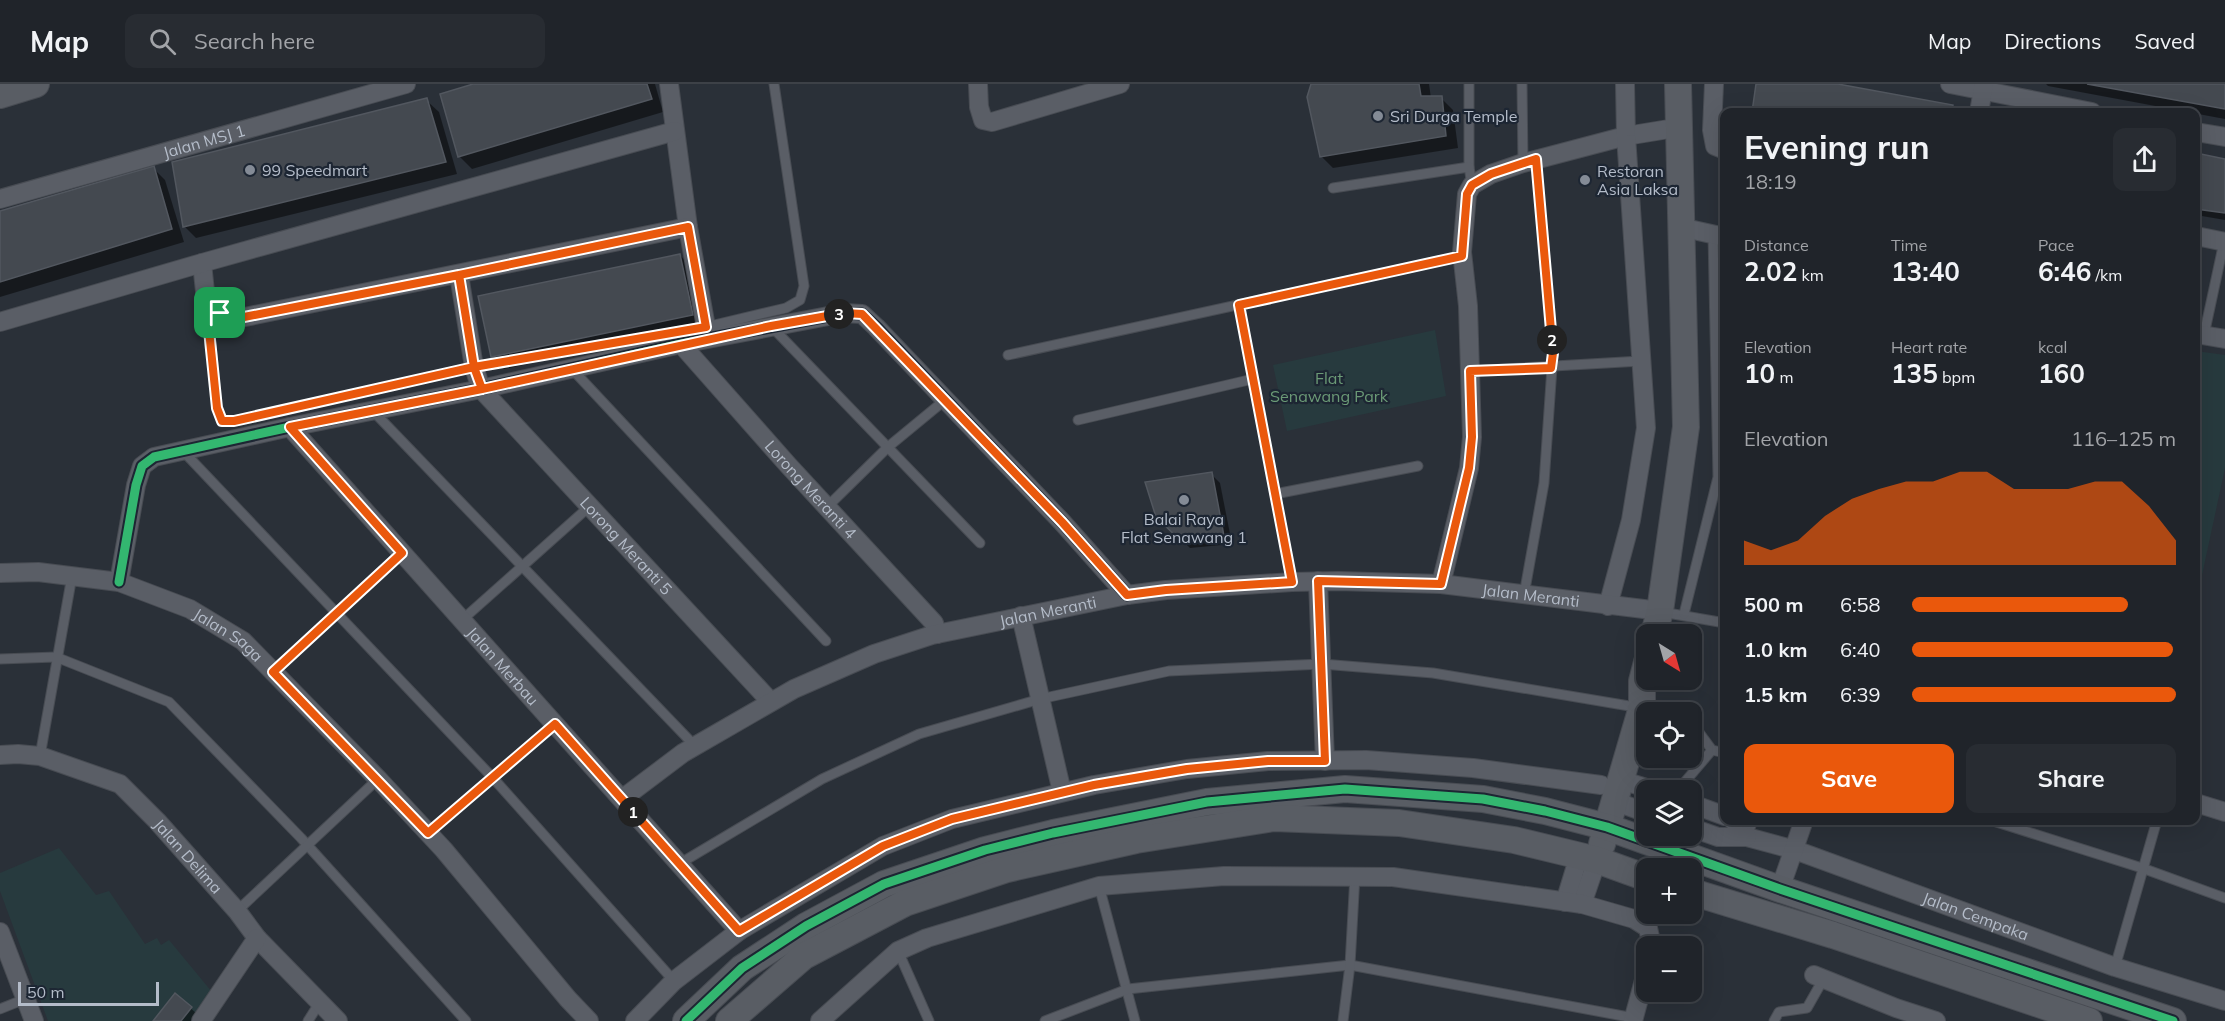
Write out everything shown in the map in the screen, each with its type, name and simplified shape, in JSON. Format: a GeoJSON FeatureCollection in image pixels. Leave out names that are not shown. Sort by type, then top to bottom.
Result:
{"type":"FeatureCollection","features":[{"type":"Feature","properties":{"kind":"street"},"geometry":{"type":"LineString","coordinates":[[0,95],[36,84]]}},
{"type":"Feature","properties":{"kind":"street","name":"Jalan MSJ 1"},"geometry":{"type":"LineString","coordinates":[[0,199],[406,84]]}},
{"type":"Feature","properties":{"kind":"street"},"geometry":{"type":"LineString","coordinates":[[669,84],[688,227],[706,327]]}},
{"type":"Feature","properties":{"kind":"street"},"geometry":{"type":"LineString","coordinates":[[978,84],[980,107],[984,120],[992,122],[1120,84]]}},
{"type":"Feature","properties":{"kind":"street"},"geometry":{"type":"LineString","coordinates":[[1608,606],[1631,520],[1646,428],[1626,136],[1625,84]]}},
{"type":"Feature","properties":{"kind":"street"},"geometry":{"type":"LineString","coordinates":[[1666,620],[1686,427],[1686,362],[1680,227],[1681,127],[1678,84]]}},
{"type":"Feature","properties":{"kind":"street"},"geometry":{"type":"LineString","coordinates":[[1714,84],[1712,130],[1715,146],[1720,148]]}},
{"type":"Feature","properties":{"kind":"street"},"geometry":{"type":"LineString","coordinates":[[1950,84],[1984,87],[2014,98],[2070,108]]}},
{"type":"Feature","properties":{"kind":"street"},"geometry":{"type":"LineString","coordinates":[[1980,108],[1984,87]]}},
{"type":"Feature","properties":{"kind":"street"},"geometry":{"type":"LineString","coordinates":[[1441,584],[1469,468],[1472,437],[1468,306],[1462,256],[1467,194],[1472,185],[1491,174],[1529,161],[1626,136],[1681,127]]}},
{"type":"Feature","properties":{"kind":"street"},"geometry":{"type":"LineString","coordinates":[[0,322],[675,131]]}},
{"type":"Feature","properties":{"kind":"street"},"geometry":{"type":"LineString","coordinates":[[2200,133],[2225,137]]}},
{"type":"Feature","properties":{"kind":"street"},"geometry":{"type":"LineString","coordinates":[[202,263],[206,301],[220,313],[234,319],[688,227]]}},
{"type":"Feature","properties":{"kind":"street"},"geometry":{"type":"LineString","coordinates":[[1680,227],[1719,236]]}},
{"type":"Feature","properties":{"kind":"street"},"geometry":{"type":"LineString","coordinates":[[2200,237],[2225,242]]}},
{"type":"Feature","properties":{"kind":"street"},"geometry":{"type":"LineString","coordinates":[[459,275],[474,367],[482,389]]}},
{"type":"Feature","properties":{"kind":"street"},"geometry":{"type":"LineString","coordinates":[[119,582],[136,485],[142,466],[154,457],[482,389],[681,344],[844,313],[862,314],[1062,522],[1127,595]]}},
{"type":"Feature","properties":{"kind":"street"},"geometry":{"type":"LineString","coordinates":[[2200,334],[2225,339]]}},
{"type":"Feature","properties":{"kind":"street","name":"Lorong Meranti 4"},"geometry":{"type":"LineString","coordinates":[[681,344],[934,623],[938,634]]}},
{"type":"Feature","properties":{"kind":"street","name":"Lorong Meranti 5"},"geometry":{"type":"LineString","coordinates":[[482,389],[771,702]]}},
{"type":"Feature","properties":{"kind":"street","name":"Jalan Merbau"},"geometry":{"type":"LineString","coordinates":[[290,427],[739,931]]}},
{"type":"Feature","properties":{"kind":"street","name":"Jalan Saga"},"geometry":{"type":"LineString","coordinates":[[0,573],[38,572],[119,582],[190,609],[243,641],[428,833],[589,1021]]}},
{"type":"Feature","properties":{"kind":"street"},"geometry":{"type":"LineString","coordinates":[[1318,581],[1325,761]]}},
{"type":"Feature","properties":{"kind":"street","name":"Jalan Meranti"},"geometry":{"type":"LineString","coordinates":[[622,799],[695,746],[771,702],[794,689],[874,654],[938,634],[1127,595],[1166,590],[1318,581],[1441,584],[1608,606],[1666,620]]}},
{"type":"Feature","properties":{"kind":"street"},"geometry":{"type":"LineString","coordinates":[[1021,616],[1062,792]]}},
{"type":"Feature","properties":{"kind":"street"},"geometry":{"type":"LineString","coordinates":[[1574,903],[1598,825],[1636,728]]}},
{"type":"Feature","properties":{"kind":"street","name":"Jalan Delima"},"geometry":{"type":"LineString","coordinates":[[0,754],[40,756],[120,784],[157,820],[237,911],[257,938],[338,1021]]}},
{"type":"Feature","properties":{"kind":"street"},"geometry":{"type":"LineString","coordinates":[[635,1021],[674,981],[739,931],[883,846],[952,819],[1062,792],[1187,769],[1268,761],[1366,760],[1473,768],[1612,789],[1636,790]]}},
{"type":"Feature","properties":{"kind":"street"},"geometry":{"type":"LineString","coordinates":[[686,1021],[742,968],[806,926],[884,884],[985,850],[1053,833],[1207,802],[1345,789],[1483,799],[1545,811],[1598,825],[1636,830]]}},
{"type":"Feature","properties":{"kind":"street"},"geometry":{"type":"LineString","coordinates":[[1612,789],[1636,805]]}},
{"type":"Feature","properties":{"kind":"street"},"geometry":{"type":"LineString","coordinates":[[2200,804],[2225,812]]}},
{"type":"Feature","properties":{"kind":"street"},"geometry":{"type":"LineString","coordinates":[[1702,808],[1720,814]]}},
{"type":"Feature","properties":{"kind":"street"},"geometry":{"type":"LineString","coordinates":[[729,1021],[804,956],[905,903],[1007,869],[1136,840],[1274,818],[1399,822],[1514,840],[1588,858],[1636,874]]}},
{"type":"Feature","properties":{"kind":"street"},"geometry":{"type":"LineString","coordinates":[[1780,889],[1802,825]]}},
{"type":"Feature","properties":{"kind":"street","name":"Jalan Cempaka"},"geometry":{"type":"LineString","coordinates":[[1702,831],[1719,837],[1750,829],[1795,850],[2115,967],[2225,1001]]}},
{"type":"Feature","properties":{"kind":"street"},"geometry":{"type":"LineString","coordinates":[[1680,846],[1780,889],[2173,1021]]}},
{"type":"Feature","properties":{"kind":"street"},"geometry":{"type":"LineString","coordinates":[[820,1021],[898,951],[927,938],[1099,886],[1224,876],[1393,877],[1574,903],[1634,919],[1648,928],[1650,936]]}},
{"type":"Feature","properties":{"kind":"street"},"geometry":{"type":"LineString","coordinates":[[1702,895],[1833,935],[2088,1021],[2096,995]]}},
{"type":"Feature","properties":{"kind":"street"},"geometry":{"type":"LineString","coordinates":[[0,932],[34,1021]]}},
{"type":"Feature","properties":{"kind":"street"},"geometry":{"type":"LineString","coordinates":[[201,1021],[257,938]]}},
{"type":"Feature","properties":{"kind":"street"},"geometry":{"type":"LineString","coordinates":[[1819,977],[1894,1015],[1936,1021]]}},
{"type":"Feature","properties":{"kind":"street"},"geometry":{"type":"LineString","coordinates":[[1633,1020],[1638,1002]]}},
{"type":"Feature","properties":{"kind":"lane"},"geometry":{"type":"LineString","coordinates":[[206,301],[217,408],[222,421],[234,421],[474,367],[706,327],[786,308],[800,300],[804,286],[774,84]]}},
{"type":"Feature","properties":{"kind":"lane"},"geometry":{"type":"LineString","coordinates":[[1469,84],[1469,166],[1472,185]]}},
{"type":"Feature","properties":{"kind":"lane"},"geometry":{"type":"LineString","coordinates":[[1522,84],[1529,161],[1553,353],[1544,483],[1524,596]]}},
{"type":"Feature","properties":{"kind":"lane"},"geometry":{"type":"LineString","coordinates":[[1334,188],[1469,166]]}},
{"type":"Feature","properties":{"kind":"lane"},"geometry":{"type":"LineString","coordinates":[[1719,236],[1718,477],[1666,620],[1720,623]]}},
{"type":"Feature","properties":{"kind":"lane"},"geometry":{"type":"LineString","coordinates":[[2200,334],[2225,242]]}},
{"type":"Feature","properties":{"kind":"lane"},"geometry":{"type":"LineString","coordinates":[[1008,355],[1462,256]]}},
{"type":"Feature","properties":{"kind":"lane"},"geometry":{"type":"LineString","coordinates":[[1239,305],[1292,582]]}},
{"type":"Feature","properties":{"kind":"lane"},"geometry":{"type":"LineString","coordinates":[[771,326],[980,543]]}},
{"type":"Feature","properties":{"kind":"lane"},"geometry":{"type":"LineString","coordinates":[[1470,371],[1641,361]]}},
{"type":"Feature","properties":{"kind":"lane"},"geometry":{"type":"LineString","coordinates":[[571,368],[826,641]]}},
{"type":"Feature","properties":{"kind":"lane"},"geometry":{"type":"LineString","coordinates":[[1078,420],[1253,379]]}},
{"type":"Feature","properties":{"kind":"lane"},"geometry":{"type":"LineString","coordinates":[[827,507],[888,447],[945,400]]}},
{"type":"Feature","properties":{"kind":"lane"},"geometry":{"type":"LineString","coordinates":[[372,410],[695,746]]}},
{"type":"Feature","properties":{"kind":"lane"},"geometry":{"type":"LineString","coordinates":[[182,450],[493,778],[674,981]]}},
{"type":"Feature","properties":{"kind":"lane"},"geometry":{"type":"LineString","coordinates":[[1275,494],[1418,466]]}},
{"type":"Feature","properties":{"kind":"lane"},"geometry":{"type":"LineString","coordinates":[[462,620],[590,506]]}},
{"type":"Feature","properties":{"kind":"lane"},"geometry":{"type":"LineString","coordinates":[[273,672],[402,553]]}},
{"type":"Feature","properties":{"kind":"lane"},"geometry":{"type":"LineString","coordinates":[[40,756],[72,576]]}},
{"type":"Feature","properties":{"kind":"lane"},"geometry":{"type":"LineString","coordinates":[[0,659],[56,657],[169,702],[308,845],[466,1021]]}},
{"type":"Feature","properties":{"kind":"lane"},"geometry":{"type":"LineString","coordinates":[[679,864],[822,779],[919,734],[1040,699],[1169,671],[1322,664],[1433,673],[1636,707]]}},
{"type":"Feature","properties":{"kind":"lane"},"geometry":{"type":"LineString","coordinates":[[428,833],[555,724]]}},
{"type":"Feature","properties":{"kind":"lane"},"geometry":{"type":"LineString","coordinates":[[1702,736],[1712,750],[1720,752]]}},
{"type":"Feature","properties":{"kind":"lane"},"geometry":{"type":"LineString","coordinates":[[1686,780],[1712,750]]}},
{"type":"Feature","properties":{"kind":"lane"},"geometry":{"type":"LineString","coordinates":[[237,911],[378,779]]}},
{"type":"Feature","properties":{"kind":"lane"},"geometry":{"type":"LineString","coordinates":[[2006,825],[2142,868],[2225,898]]}},
{"type":"Feature","properties":{"kind":"lane"},"geometry":{"type":"LineString","coordinates":[[2115,967],[2155,825]]}},
{"type":"Feature","properties":{"kind":"lane"},"geometry":{"type":"LineString","coordinates":[[1343,1021],[1350,965],[1355,875]]}},
{"type":"Feature","properties":{"kind":"lane"},"geometry":{"type":"LineString","coordinates":[[1099,886],[1135,1021]]}},
{"type":"Feature","properties":{"kind":"lane"},"geometry":{"type":"LineString","coordinates":[[898,951],[929,1021]]}},
{"type":"Feature","properties":{"kind":"lane"},"geometry":{"type":"LineString","coordinates":[[1045,1021],[1128,989],[1350,965],[1633,1020]]}},
{"type":"Feature","properties":{"kind":"lane"},"geometry":{"type":"LineString","coordinates":[[1774,1021],[1779,1012],[1807,1008],[1819,977]]}},
{"type":"Feature","properties":{"kind":"lane"},"geometry":{"type":"LineString","coordinates":[[0,1009],[25,999]]}},
{"type":"Feature","properties":{"kind":"lane"},"geometry":{"type":"LineString","coordinates":[[308,1021],[320,1002]]}},
{"type":"Feature","properties":{"kind":"green space","name":"Flat Senawang Park"},"geometry":{"type":"Polygon","coordinates":[[[1435,330],[1446,396],[1287,431],[1273,365],[1435,330]]]}},
{"type":"Feature","properties":{"kind":"green space"},"geometry":{"type":"Polygon","coordinates":[[[2200,352],[2225,355],[2225,468],[2200,584],[2200,352]]]}},
{"type":"Feature","properties":{"kind":"green space"},"geometry":{"type":"Polygon","coordinates":[[[59,848],[96,895],[109,891],[145,944],[157,938],[161,945],[169,940],[212,992],[194,1021],[48,1021],[0,891],[0,873],[59,848]]]}},
{"type":"Feature","properties":{"kind":"building"},"geometry":{"type":"Polygon","coordinates":[[[473,84],[647,84],[652,99],[458,157],[440,94],[473,84]]]}},
{"type":"Feature","properties":{"kind":"building","name":"Sri Durga Temple"},"geometry":{"type":"Polygon","coordinates":[[[1311,84],[1419,84],[1421,96],[1442,96],[1446,136],[1320,157],[1307,97],[1311,84]]]}},
{"type":"Feature","properties":{"kind":"building"},"geometry":{"type":"Polygon","coordinates":[[[1756,84],[1838,84],[1953,105],[1953,108],[1753,108],[1756,84]]]}},
{"type":"Feature","properties":{"kind":"building"},"geometry":{"type":"Polygon","coordinates":[[[2087,84],[2225,84],[2225,109],[2087,84]]]}},
{"type":"Feature","properties":{"kind":"building"},"geometry":{"type":"Polygon","coordinates":[[[427,98],[446,162],[183,227],[172,162],[427,98]]]}},
{"type":"Feature","properties":{"kind":"building"},"geometry":{"type":"Polygon","coordinates":[[[2200,154],[2225,159],[2225,213],[2200,210],[2200,154]]]}},
{"type":"Feature","properties":{"kind":"building"},"geometry":{"type":"Polygon","coordinates":[[[154,166],[172,229],[0,282],[0,211],[154,166]]]}},
{"type":"Feature","properties":{"kind":"building"},"geometry":{"type":"Polygon","coordinates":[[[680,254],[693,315],[491,357],[478,296],[680,254]]]}},
{"type":"Feature","properties":{"kind":"building","name":"Balai Raya Flat Senawang 1"},"geometry":{"type":"Polygon","coordinates":[[[1212,472],[1224,536],[1180,540],[1156,517],[1145,482],[1212,472]]]}},
{"type":"Feature","properties":{"kind":"building"},"geometry":{"type":"Polygon","coordinates":[[[175,993],[192,1007],[181,1021],[153,1021],[175,993]]]}},
{"type":"Feature","properties":{"kind":"cycle path"},"geometry":{"type":"LineString","coordinates":[[119,582],[136,485],[142,466],[154,457],[481,389],[681,344],[844,313],[862,314],[876,327],[1062,522],[1127,595]]}},
{"type":"Feature","properties":{"kind":"cycle path"},"geometry":{"type":"LineString","coordinates":[[686,1021],[742,968],[806,926],[884,884],[985,850],[1053,833],[1207,802],[1345,789],[1483,799],[1545,811],[1607,827],[1780,889],[2173,1021]]}},
{"type":"Feature","properties":{"kind":"place","name":"Sri Durga Temple"},"geometry":{"type":"Point","coordinates":[1378,116]}},
{"type":"Feature","properties":{"kind":"place","name":"99 Speedmart"},"geometry":{"type":"Point","coordinates":[250,170]}},
{"type":"Feature","properties":{"kind":"place","name":"Restoran Asia Laksa"},"geometry":{"type":"Point","coordinates":[1585,180]}},
{"type":"Feature","properties":{"kind":"place","name":"Balai Raya Flat Senawang 1"},"geometry":{"type":"Point","coordinates":[1184,500]}},
{"type":"Feature","properties":{"kind":"route"},"geometry":{"type":"LineString","coordinates":[[220,313],[206,301],[217,408],[222,421],[234,421],[474,367],[466,321],[459,275],[688,227],[706,327],[474,367],[478,378],[482,389],[771,326],[844,313],[862,314],[1062,522],[1127,595],[1166,590],[1292,582],[1239,305],[1462,256],[1467,194],[1472,185],[1491,174],[1536,159],[1553,353],[1551,368],[1470,371],[1472,437],[1469,468],[1441,584],[1318,581],[1325,761],[1268,761],[1187,769],[1094,785],[952,819],[883,846],[739,931],[555,724],[428,833],[273,672],[402,553],[290,427],[482,389],[474,367],[459,275],[234,319],[220,313]]}}]}
